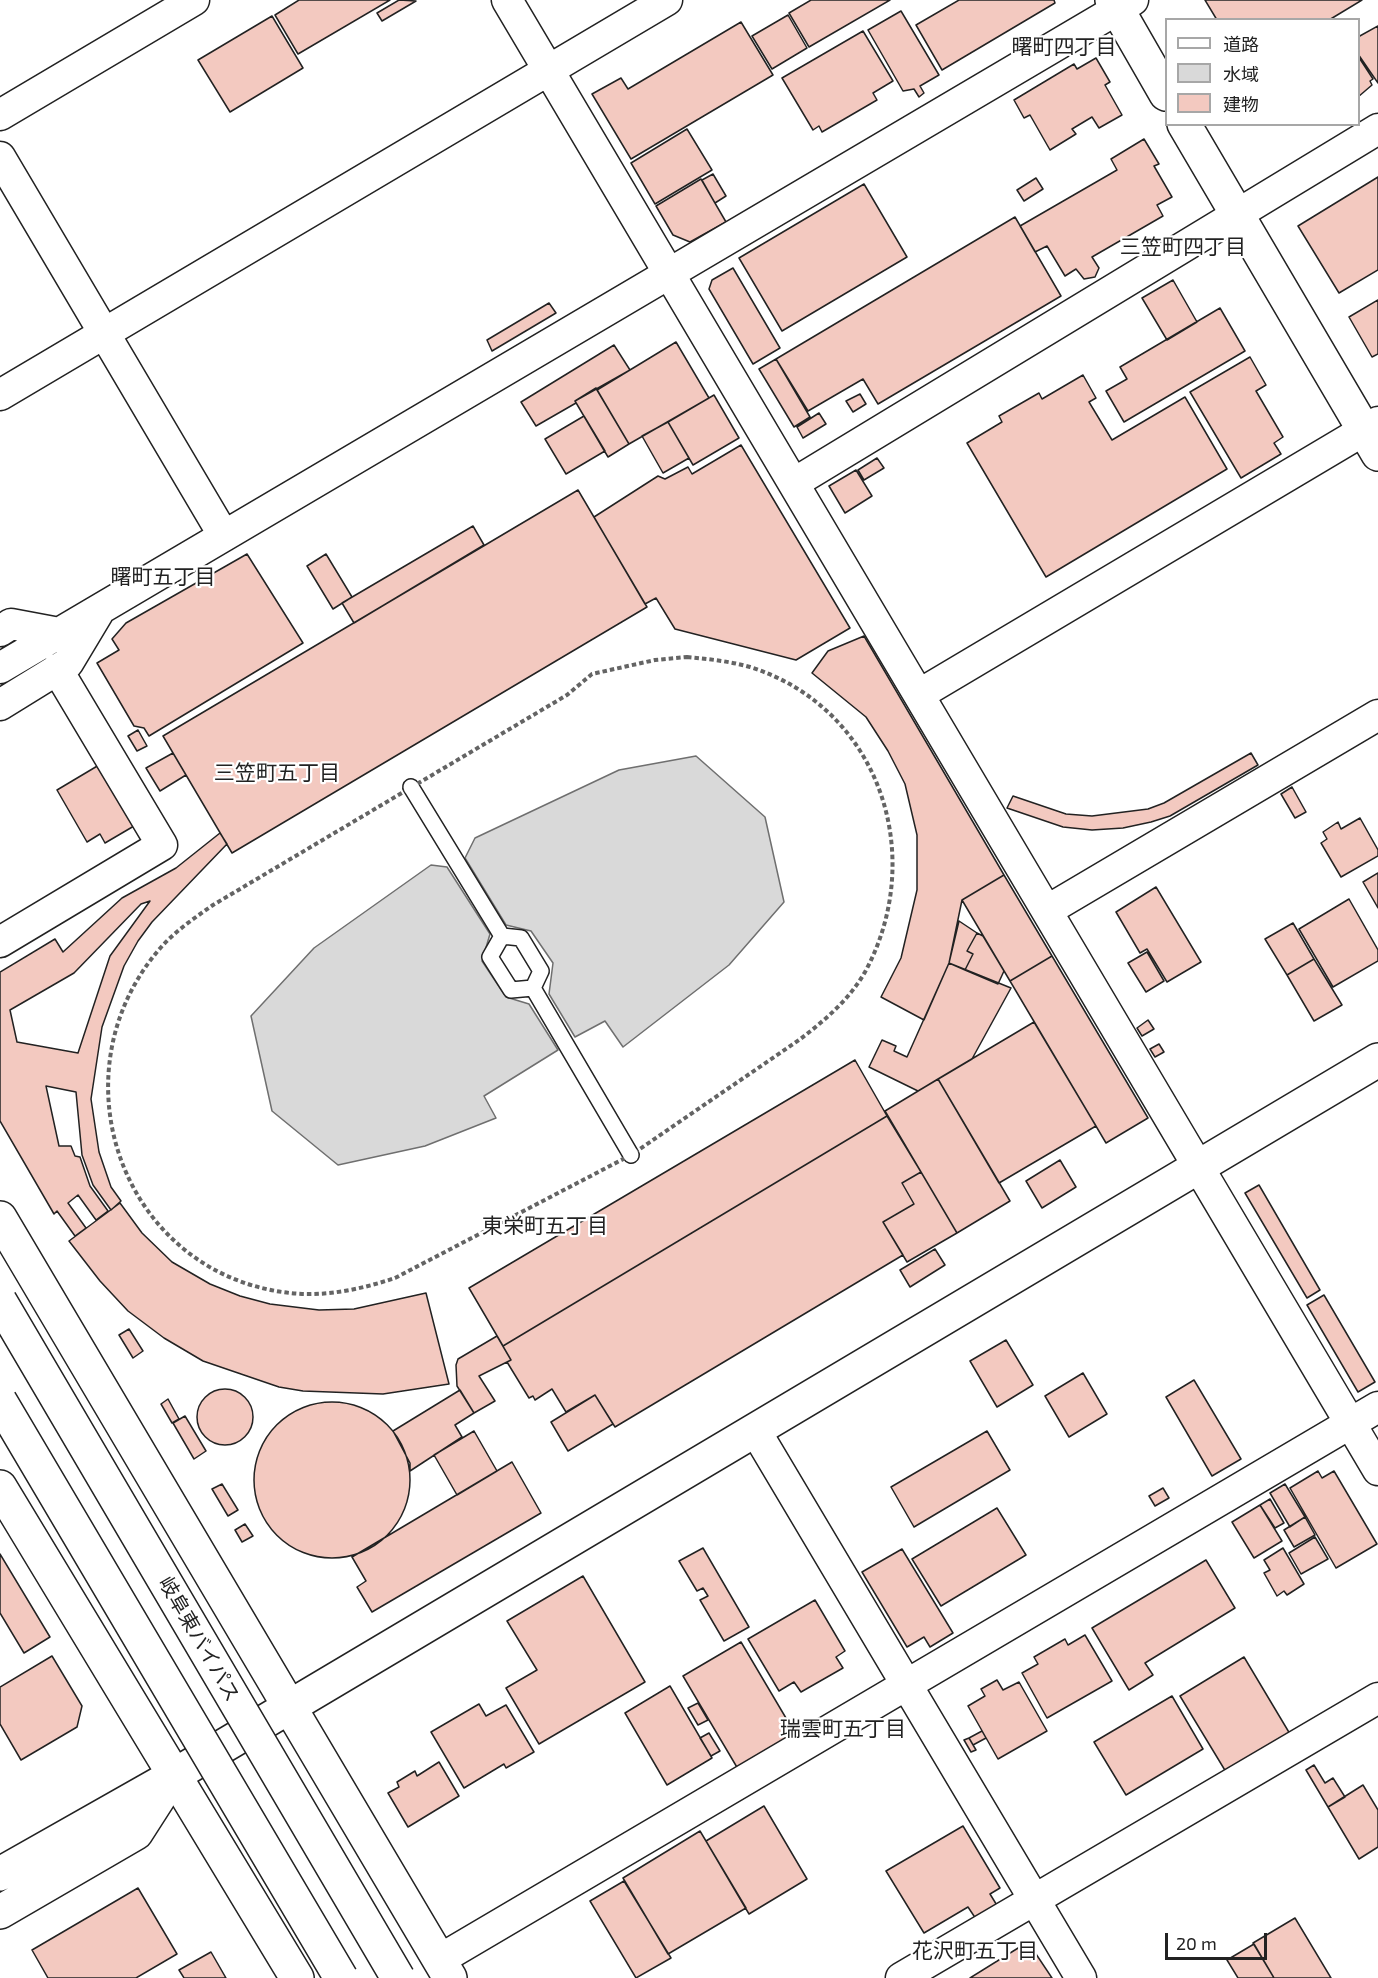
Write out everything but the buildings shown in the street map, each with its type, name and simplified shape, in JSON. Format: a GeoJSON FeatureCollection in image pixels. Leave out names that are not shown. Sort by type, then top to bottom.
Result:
{"type":"FeatureCollection","features":[{"type":"Feature","properties":{"kind":"main road"},"geometry":{"type":"LineString","coordinates":[[1121,3],[1165,90]]}},
{"type":"Feature","properties":{"kind":"main road"},"geometry":{"type":"LineString","coordinates":[[1185,126],[1374,436]]}},
{"type":"Feature","properties":{"kind":"main road"},"geometry":{"type":"LineString","coordinates":[[0,1874],[173,1776],[1199,1164],[1378,1060]]}},
{"type":"Feature","properties":{"kind":"main road"},"geometry":{"type":"LineString","coordinates":[[0,1218],[444,1969]]}},
{"type":"Feature","properties":{"kind":"main road","name":"岐阜東バイパス"},"geometry":{"type":"LineString","coordinates":[[0,1301],[398,1978]]}},
{"type":"Feature","properties":{"kind":"main road"},"geometry":{"type":"LineString","coordinates":[[0,1401],[340,1978]]}},
{"type":"Feature","properties":{"kind":"main road"},"geometry":{"type":"LineString","coordinates":[[0,1487],[10,1522],[173,1776],[297,1978]]}},
{"type":"Feature","properties":{"kind":"main road"},"geometry":{"type":"LineString","coordinates":[[0,1912],[136,1833],[173,1776]]}},
{"type":"Feature","properties":{"kind":"street"},"geometry":{"type":"LineString","coordinates":[[0,115],[194,0]]}},
{"type":"Feature","properties":{"kind":"street"},"geometry":{"type":"LineString","coordinates":[[507,0],[1199,1164],[1378,1470]]}},
{"type":"Feature","properties":{"kind":"street"},"geometry":{"type":"LineString","coordinates":[[0,395],[667,0]]}},
{"type":"Feature","properties":{"kind":"street"},"geometry":{"type":"LineString","coordinates":[[0,668],[670,273],[1121,3]]}},
{"type":"Feature","properties":{"kind":"street"},"geometry":{"type":"LineString","coordinates":[[794,483],[1378,129]]}},
{"type":"Feature","properties":{"kind":"street"},"geometry":{"type":"LineString","coordinates":[[0,157],[225,536]]}},
{"type":"Feature","properties":{"kind":"street"},"geometry":{"type":"LineString","coordinates":[[920,694],[1374,436]]}},
{"type":"Feature","properties":{"kind":"street"},"geometry":{"type":"LineString","coordinates":[[0,705],[69,663],[99,610]]}},
{"type":"Feature","properties":{"kind":"street"},"geometry":{"type":"LineString","coordinates":[[0,631],[11,624],[59,633]]}},
{"type":"Feature","properties":{"kind":"street"},"geometry":{"type":"LineString","coordinates":[[0,942],[162,845],[57,669]]}},
{"type":"Feature","properties":{"kind":"street"},"geometry":{"type":"LineString","coordinates":[[1048,910],[1378,715]]}},
{"type":"Feature","properties":{"kind":"street"},"geometry":{"type":"LineString","coordinates":[[444,1969],[907,1685],[1378,1407]]}},
{"type":"Feature","properties":{"kind":"street"},"geometry":{"type":"LineString","coordinates":[[755,1430],[1081,1978]]}},
{"type":"Feature","properties":{"kind":"street"},"geometry":{"type":"LineString","coordinates":[[901,1978],[1378,1698]]}},
{"type":"Feature","properties":{"kind":"lane"},"geometry":{"type":"LineString","coordinates":[[411,787],[502,936]]}},
{"type":"Feature","properties":{"kind":"lane"},"geometry":{"type":"LineString","coordinates":[[502,936],[521,938],[540,971],[533,988]]}},
{"type":"Feature","properties":{"kind":"lane"},"geometry":{"type":"LineString","coordinates":[[502,936],[490,957],[511,990],[533,988]]}},
{"type":"Feature","properties":{"kind":"lane"},"geometry":{"type":"LineString","coordinates":[[533,988],[631,1155]]}},
{"type":"Feature","properties":{"kind":"path"},"geometry":{"type":"LineString","coordinates":[[687,657],[719,660],[750,667],[779,679],[807,696],[838,724],[869,766],[882,794],[890,824],[894,855],[893,886],[888,916],[864,974],[824,1021],[631,1155],[395,1278],[365,1288],[333,1293],[302,1294],[270,1289],[220,1271],[184,1248],[161,1226],[142,1201],[126,1174],[109,1115],[107,1084],[110,1053],[117,1023],[129,994],[145,968],[164,944],[196,917],[411,787],[567,695],[592,674],[656,660],[687,657]]}},
{"type":"Feature","properties":{"kind":"water"},"geometry":{"type":"Polygon","coordinates":[[[696,756],[765,817],[784,902],[729,965],[623,1047],[605,1021],[575,1037],[549,994],[553,963],[531,931],[506,925],[465,858],[475,838],[619,770],[696,756]]]}},
{"type":"Feature","properties":{"kind":"water"},"geometry":{"type":"Polygon","coordinates":[[[431,865],[447,867],[490,934],[482,961],[506,997],[529,1004],[558,1050],[484,1096],[496,1118],[425,1146],[338,1165],[272,1111],[251,1016],[314,948],[431,865]]]}},
{"type":"Feature","properties":{"kind":"district","name":"曙町四丁目"},"geometry":{"type":"Point","coordinates":[1064,47]}},
{"type":"Feature","properties":{"kind":"district","name":"三笠町四丁目"},"geometry":{"type":"Point","coordinates":[1183,247]}},
{"type":"Feature","properties":{"kind":"district","name":"曙町五丁目"},"geometry":{"type":"Point","coordinates":[163,577]}},
{"type":"Feature","properties":{"kind":"district","name":"三笠町五丁目"},"geometry":{"type":"Point","coordinates":[277,773]}},
{"type":"Feature","properties":{"kind":"district","name":"東栄町五丁目"},"geometry":{"type":"Point","coordinates":[545,1226]}},
{"type":"Feature","properties":{"kind":"district","name":"瑞雲町五丁目"},"geometry":{"type":"Point","coordinates":[843,1729]}},
{"type":"Feature","properties":{"kind":"district","name":"花沢町五丁目"},"geometry":{"type":"Point","coordinates":[975,1951]}}]}
